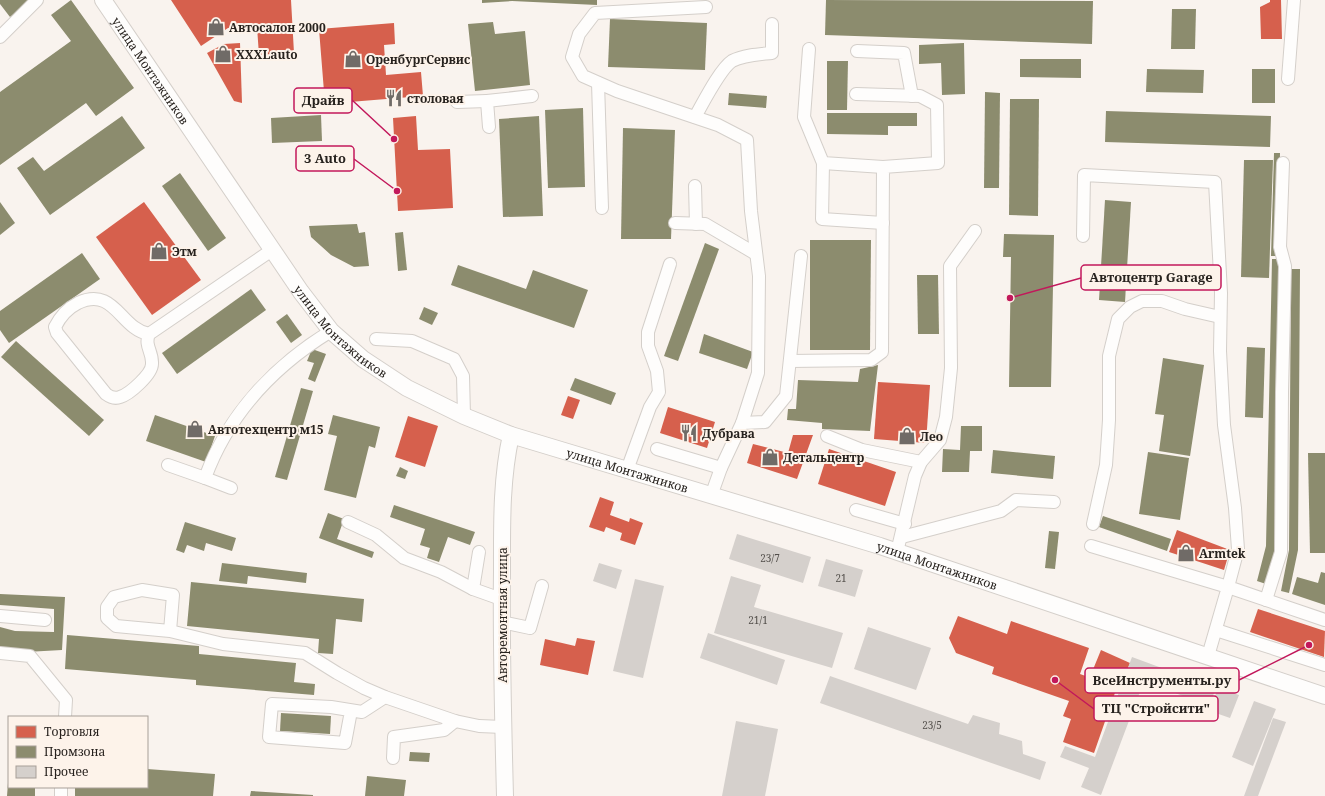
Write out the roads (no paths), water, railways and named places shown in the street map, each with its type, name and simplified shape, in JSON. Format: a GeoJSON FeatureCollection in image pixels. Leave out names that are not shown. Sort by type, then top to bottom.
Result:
{"type":"FeatureCollection","features":[{"type":"Feature","properties":{"kind":"main road","name":"улица Монтажников"},"geometry":{"type":"LineString","coordinates":[[103,0],[300,292],[331,331],[362,359],[407,388],[464,416],[511,435],[711,496],[899,545],[1208,656],[1325,696]]}},
{"type":"Feature","properties":{"kind":"main road","name":"Авторемонтная улица"},"geometry":{"type":"LineString","coordinates":[[505,796],[501,599],[504,474],[511,435]]}},
{"type":"Feature","properties":{"kind":"lane"},"geometry":{"type":"LineString","coordinates":[[0,37],[37,0]]}},
{"type":"Feature","properties":{"kind":"lane"},"geometry":{"type":"LineString","coordinates":[[1288,79],[1294,0]]}},
{"type":"Feature","properties":{"kind":"lane"},"geometry":{"type":"LineString","coordinates":[[706,7],[596,13],[579,34],[572,56],[583,76],[598,83],[718,125],[747,140],[751,211],[759,276],[758,373],[742,423],[721,468],[711,496]]}},
{"type":"Feature","properties":{"kind":"lane"},"geometry":{"type":"LineString","coordinates":[[695,117],[714,82],[732,61],[753,55],[772,53],[772,24]]}},
{"type":"Feature","properties":{"kind":"lane"},"geometry":{"type":"LineString","coordinates":[[809,49],[804,117],[823,163],[822,218],[883,222]]}},
{"type":"Feature","properties":{"kind":"lane"},"geometry":{"type":"LineString","coordinates":[[857,51],[904,53],[912,96]]}},
{"type":"Feature","properties":{"kind":"lane"},"geometry":{"type":"LineString","coordinates":[[598,83],[602,208]]}},
{"type":"Feature","properties":{"kind":"lane"},"geometry":{"type":"LineString","coordinates":[[823,163],[883,167],[938,163],[937,105],[920,96],[856,94]]}},
{"type":"Feature","properties":{"kind":"lane"},"geometry":{"type":"LineString","coordinates":[[457,102],[487,101],[532,96]]}},
{"type":"Feature","properties":{"kind":"lane"},"geometry":{"type":"LineString","coordinates":[[487,101],[489,127]]}},
{"type":"Feature","properties":{"kind":"lane"},"geometry":{"type":"LineString","coordinates":[[1266,600],[1281,552],[1285,266],[1280,247],[1283,163]]}},
{"type":"Feature","properties":{"kind":"lane"},"geometry":{"type":"LineString","coordinates":[[790,361],[871,360],[882,352],[883,167]]}},
{"type":"Feature","properties":{"kind":"lane"},"geometry":{"type":"LineString","coordinates":[[1083,236],[1084,176],[1215,182],[1221,293],[1220,317],[1224,425],[1235,508],[1238,549],[1208,656]]}},
{"type":"Feature","properties":{"kind":"lane"},"geometry":{"type":"LineString","coordinates":[[696,186],[696,224]]}},
{"type":"Feature","properties":{"kind":"lane"},"geometry":{"type":"LineString","coordinates":[[675,223],[705,224],[756,254]]}},
{"type":"Feature","properties":{"kind":"lane"},"geometry":{"type":"LineString","coordinates":[[899,545],[916,476],[921,462],[940,440],[946,417],[951,368],[950,266],[975,231]]}},
{"type":"Feature","properties":{"kind":"lane"},"geometry":{"type":"LineString","coordinates":[[149,334],[141,332],[110,304],[98,299],[87,299],[72,307],[59,319],[55,327],[62,340],[106,394],[112,398],[121,397],[143,381],[149,373],[152,364],[146,341],[149,334],[272,250]]}},
{"type":"Feature","properties":{"kind":"lane"},"geometry":{"type":"LineString","coordinates":[[742,423],[765,422],[786,396],[801,256]]}},
{"type":"Feature","properties":{"kind":"lane"},"geometry":{"type":"LineString","coordinates":[[627,470],[650,407],[660,392],[657,371],[648,346],[648,332],[670,264]]}},
{"type":"Feature","properties":{"kind":"lane"},"geometry":{"type":"LineString","coordinates":[[1093,524],[1106,465],[1109,420],[1109,356],[1118,319],[1130,307],[1142,302],[1162,301],[1184,309],[1220,317]]}},
{"type":"Feature","properties":{"kind":"lane"},"geometry":{"type":"LineString","coordinates":[[205,478],[213,457],[252,396],[286,363],[331,331]]}},
{"type":"Feature","properties":{"kind":"lane"},"geometry":{"type":"LineString","coordinates":[[376,339],[412,341],[454,359],[463,376],[464,416]]}},
{"type":"Feature","properties":{"kind":"lane"},"geometry":{"type":"LineString","coordinates":[[827,436],[862,450],[921,462]]}},
{"type":"Feature","properties":{"kind":"lane"},"geometry":{"type":"LineString","coordinates":[[657,450],[721,468]]}},
{"type":"Feature","properties":{"kind":"lane"},"geometry":{"type":"LineString","coordinates":[[168,466],[231,488]]}},
{"type":"Feature","properties":{"kind":"lane"},"geometry":{"type":"LineString","coordinates":[[899,545],[1001,511],[1016,500],[1054,502]]}},
{"type":"Feature","properties":{"kind":"lane"},"geometry":{"type":"LineString","coordinates":[[856,510],[905,524]]}},
{"type":"Feature","properties":{"kind":"lane"},"geometry":{"type":"LineString","coordinates":[[348,522],[376,534],[404,558],[440,572],[473,589],[501,599]]}},
{"type":"Feature","properties":{"kind":"lane"},"geometry":{"type":"LineString","coordinates":[[1092,546],[1228,587],[1325,620]]}},
{"type":"Feature","properties":{"kind":"lane"},"geometry":{"type":"LineString","coordinates":[[473,589],[479,552]]}},
{"type":"Feature","properties":{"kind":"lane"},"geometry":{"type":"LineString","coordinates":[[501,622],[530,628],[542,586]]}},
{"type":"Feature","properties":{"kind":"lane"},"geometry":{"type":"LineString","coordinates":[[170,631],[173,595],[142,590],[114,597],[107,607],[107,618],[116,626],[170,631],[224,644],[305,653],[351,681],[385,697],[455,721],[479,726],[503,727]]}},
{"type":"Feature","properties":{"kind":"lane"},"geometry":{"type":"LineString","coordinates":[[0,616],[45,620]]}},
{"type":"Feature","properties":{"kind":"lane"},"geometry":{"type":"LineString","coordinates":[[1216,630],[1325,665]]}},
{"type":"Feature","properties":{"kind":"lane"},"geometry":{"type":"LineString","coordinates":[[0,653],[30,656],[66,700],[65,716]]}},
{"type":"Feature","properties":{"kind":"lane"},"geometry":{"type":"LineString","coordinates":[[351,711],[345,743],[269,737],[272,704],[331,707],[362,712],[385,697]]}},
{"type":"Feature","properties":{"kind":"lane"},"geometry":{"type":"LineString","coordinates":[[392,758],[394,737],[444,730],[455,721]]}},
{"type":"Feature","properties":{"kind":"place","name":"Автосалон 2000"},"geometry":{"type":"Point","coordinates":[216,27]}},
{"type":"Feature","properties":{"kind":"place","name":"XXXLauto"},"geometry":{"type":"Point","coordinates":[223,54]}},
{"type":"Feature","properties":{"kind":"place","name":"ОренбургСервис"},"geometry":{"type":"Point","coordinates":[353,59]}},
{"type":"Feature","properties":{"kind":"place","name":"столовая"},"geometry":{"type":"Point","coordinates":[394,98]}},
{"type":"Feature","properties":{"kind":"place","name":"Драйв"},"geometry":{"type":"Point","coordinates":[394,139]}},
{"type":"Feature","properties":{"kind":"place","name":"3 Auto"},"geometry":{"type":"Point","coordinates":[397,191]}},
{"type":"Feature","properties":{"kind":"place","name":"Этм"},"geometry":{"type":"Point","coordinates":[159,251]}},
{"type":"Feature","properties":{"kind":"place","name":"Автоцентр Garage"},"geometry":{"type":"Point","coordinates":[1010,298]}},
{"type":"Feature","properties":{"kind":"place","name":"Автотехцентр м15"},"geometry":{"type":"Point","coordinates":[195,429]}},
{"type":"Feature","properties":{"kind":"place","name":"Дубрава"},"geometry":{"type":"Point","coordinates":[689,433]}},
{"type":"Feature","properties":{"kind":"place","name":"Лео"},"geometry":{"type":"Point","coordinates":[907,436]}},
{"type":"Feature","properties":{"kind":"place","name":"Детальцентр"},"geometry":{"type":"Point","coordinates":[770,457]}},
{"type":"Feature","properties":{"kind":"place","name":"Armtek"},"geometry":{"type":"Point","coordinates":[1186,553]}},
{"type":"Feature","properties":{"kind":"place","name":"ВсеИнструменты.ру"},"geometry":{"type":"Point","coordinates":[1309,645]}},
{"type":"Feature","properties":{"kind":"place","name":"ТЦ \"Стройсити\""},"geometry":{"type":"Point","coordinates":[1055,680]}}]}
